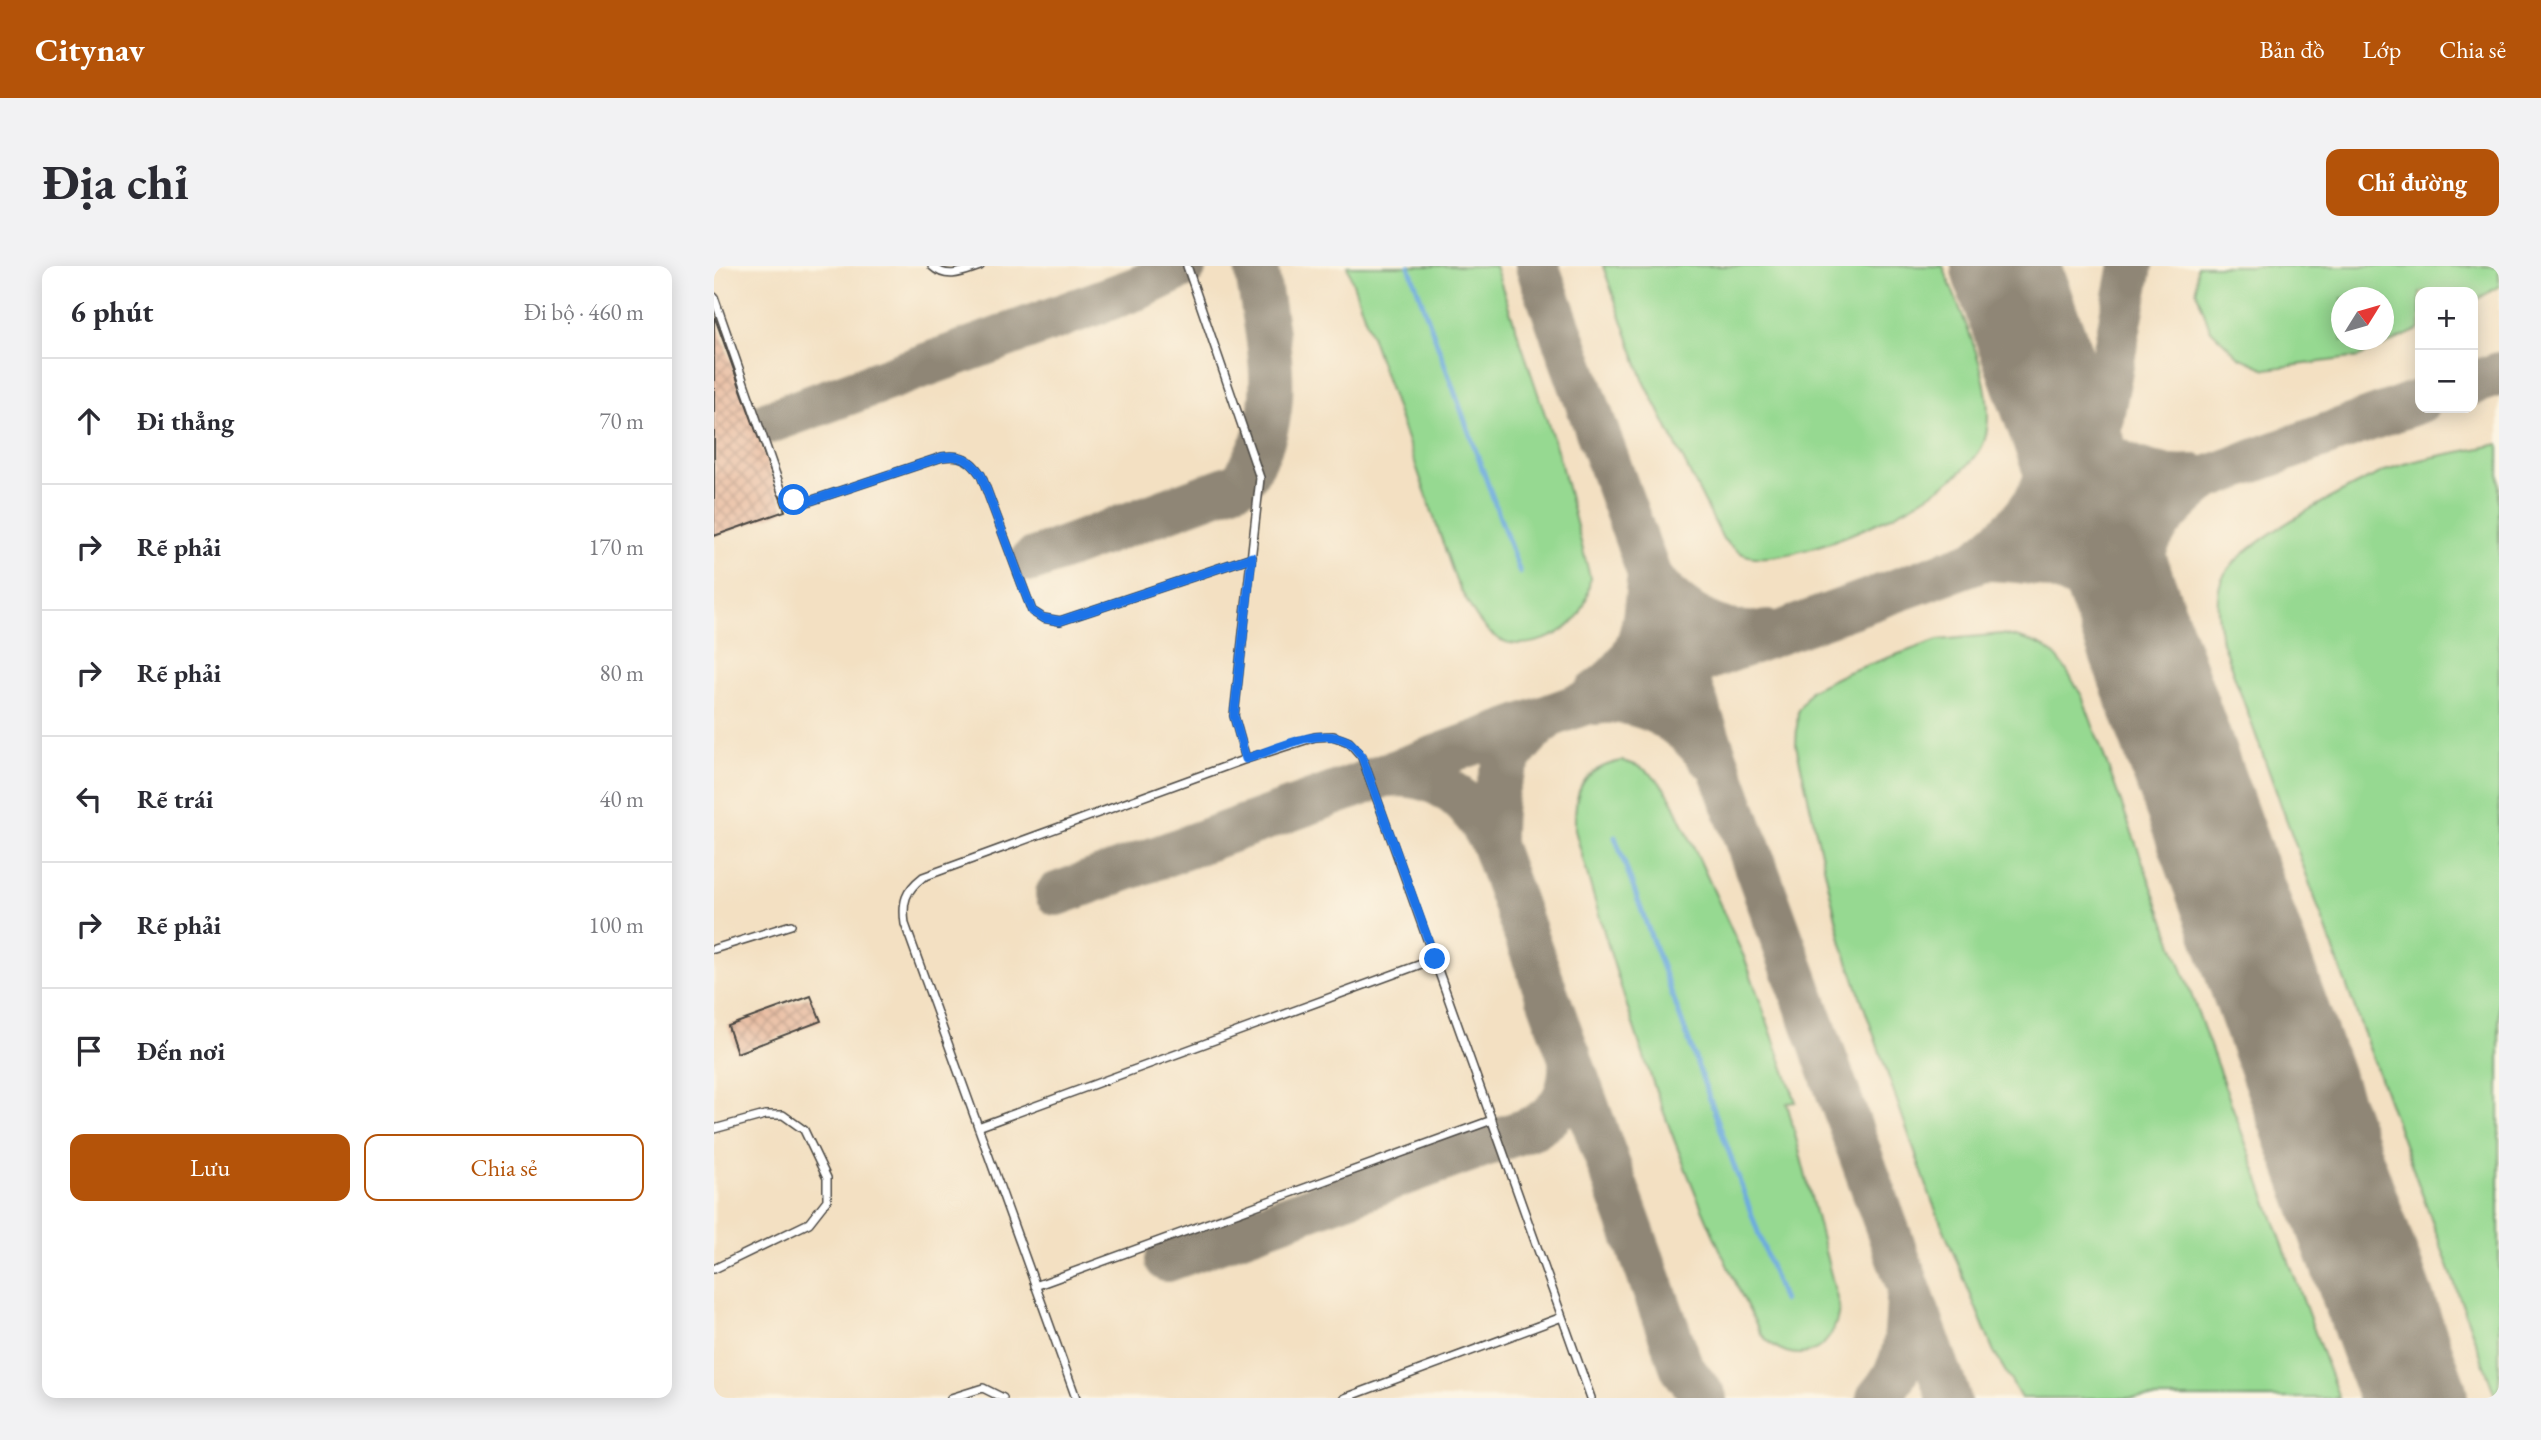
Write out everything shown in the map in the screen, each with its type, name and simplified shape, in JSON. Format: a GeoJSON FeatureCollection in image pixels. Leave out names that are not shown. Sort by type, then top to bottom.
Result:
{"type":"FeatureCollection","features":[{"type":"Feature","properties":{"kind":"lane"},"geometry":{"type":"LineString","coordinates":[[932,266],[938,271],[954,275],[980,266]]}},
{"type":"Feature","properties":{"kind":"lane"},"geometry":{"type":"LineString","coordinates":[[1187,266],[1260,478],[1234,716],[1246,759]]}},
{"type":"Feature","properties":{"kind":"lane"},"geometry":{"type":"LineString","coordinates":[[714,298],[782,492],[794,500],[807,502],[942,457],[957,455],[972,462],[981,475],[1032,611],[1043,618],[1060,621],[1252,557]]}},
{"type":"Feature","properties":{"kind":"lane"},"geometry":{"type":"LineString","coordinates":[[1076,1398],[905,924],[903,904],[909,887],[923,877],[1246,759],[1315,737],[1333,736],[1349,741],[1362,757],[1591,1398]]}},
{"type":"Feature","properties":{"kind":"lane"},"geometry":{"type":"LineString","coordinates":[[714,949],[791,925]]}},
{"type":"Feature","properties":{"kind":"lane"},"geometry":{"type":"LineString","coordinates":[[978,1127],[1435,959]]}},
{"type":"Feature","properties":{"kind":"lane"},"geometry":{"type":"LineString","coordinates":[[714,1129],[765,1115],[783,1115],[804,1130],[827,1178],[827,1200],[809,1223],[714,1269]]}},
{"type":"Feature","properties":{"kind":"lane"},"geometry":{"type":"LineString","coordinates":[[1035,1286],[1492,1120]]}},
{"type":"Feature","properties":{"kind":"lane"},"geometry":{"type":"LineString","coordinates":[[1345,1398],[1562,1317]]}},
{"type":"Feature","properties":{"kind":"lane"},"geometry":{"type":"LineString","coordinates":[[951,1398],[983,1388],[1003,1398]]}},
{"type":"Feature","properties":{"kind":"green space"},"geometry":{"type":"Polygon","coordinates":[[[1347,266],[1495,266],[1558,453],[1590,577],[1581,612],[1557,634],[1526,644],[1506,642],[1484,627],[1469,605],[1456,581],[1347,266]]]}},
{"type":"Feature","properties":{"kind":"green space"},"geometry":{"type":"Polygon","coordinates":[[[1603,266],[1943,266],[1983,375],[1988,419],[1985,439],[1973,459],[1950,480],[1920,501],[1884,520],[1846,536],[1779,556],[1755,557],[1741,553],[1723,539],[1643,379],[1603,266]]]}},
{"type":"Feature","properties":{"kind":"green space"},"geometry":{"type":"Polygon","coordinates":[[[2197,266],[2499,266],[2499,286],[2478,299],[2478,287],[2415,287],[2415,331],[2394,341],[2394,287],[2331,287],[2331,350],[2374,350],[2359,357],[2266,369],[2239,357],[2210,329],[2196,290],[2197,266]]]}},
{"type":"Feature","properties":{"kind":"green space"},"geometry":{"type":"Polygon","coordinates":[[[2499,444],[2499,1398],[2496,1398],[2222,642],[2218,602],[2222,579],[2232,565],[2273,532],[2328,499],[2377,474],[2407,463],[2499,444]]]}},
{"type":"Feature","properties":{"kind":"green space"},"geometry":{"type":"Polygon","coordinates":[[[2002,634],[2033,642],[2052,652],[2082,696],[2339,1398],[2021,1398],[1994,1352],[1932,1201],[1842,944],[1796,745],[1798,710],[1811,690],[1848,672],[1938,640],[2002,634]]]}},
{"type":"Feature","properties":{"kind":"green space"},"geometry":{"type":"Polygon","coordinates":[[[1622,761],[1647,771],[1664,788],[1674,804],[1745,959],[1796,1102],[1787,1103],[1839,1306],[1830,1336],[1811,1352],[1786,1352],[1761,1334],[1731,1274],[1678,1150],[1654,1087],[1612,959],[1575,830],[1575,816],[1578,793],[1588,776],[1622,761]]]}},
{"type":"Feature","properties":{"kind":"building"},"geometry":{"type":"Polygon","coordinates":[[[714,318],[785,511],[714,536],[714,318]]]}},
{"type":"Feature","properties":{"kind":"building"},"geometry":{"type":"Polygon","coordinates":[[[811,996],[821,1021],[737,1053],[728,1026],[811,996]]]}},
{"type":"Feature","properties":{"kind":"waterway"},"geometry":{"type":"LineString","coordinates":[[1409,266],[1520,573]]}},
{"type":"Feature","properties":{"kind":"waterway"},"geometry":{"type":"LineString","coordinates":[[1615,837],[1783,1301]]}},
{"type":"Feature","properties":{"kind":"taxiway"},"geometry":{"type":"LineString","coordinates":[[769,422],[1141,287],[1185,266]]}},
{"type":"Feature","properties":{"kind":"taxiway"},"geometry":{"type":"LineString","coordinates":[[1032,560],[1240,483],[1256,458],[1266,432],[1270,405],[1269,351],[1256,266]]}},
{"type":"Feature","properties":{"kind":"taxiway"},"geometry":{"type":"LineString","coordinates":[[1537,266],[1949,1398]]}},
{"type":"Feature","properties":{"kind":"taxiway"},"geometry":{"type":"LineString","coordinates":[[2080,470],[2094,446],[2101,422],[2131,266]]}},
{"type":"Feature","properties":{"kind":"taxiway"},"geometry":{"type":"LineString","coordinates":[[2478,381],[2499,374]]}},
{"type":"Feature","properties":{"kind":"taxiway"},"geometry":{"type":"LineString","coordinates":[[1057,894],[2415,403]]}},
{"type":"Feature","properties":{"kind":"taxiway"},"geometry":{"type":"LineString","coordinates":[[2138,635],[2104,597],[2070,574],[2029,563],[1979,559],[2015,527],[2036,499],[2050,466],[2060,419],[2106,454],[2138,469],[2155,474],[2194,476]]}},
{"type":"Feature","properties":{"kind":"taxiway"},"geometry":{"type":"LineString","coordinates":[[2138,635],[2138,588],[2145,551],[2152,534],[2164,518],[2198,485]]}},
{"type":"Feature","properties":{"kind":"taxiway"},"geometry":{"type":"LineString","coordinates":[[1653,581],[1677,604],[1704,622],[1734,632],[1768,632]]}},
{"type":"Feature","properties":{"kind":"taxiway"},"geometry":{"type":"LineString","coordinates":[[1595,693],[1622,670],[1637,646],[1648,583]]}},
{"type":"Feature","properties":{"kind":"taxiway"},"geometry":{"type":"LineString","coordinates":[[1595,703],[1629,703],[1660,714],[1686,732],[1709,757]]}},
{"type":"Feature","properties":{"kind":"taxiway"},"geometry":{"type":"LineString","coordinates":[[1493,845],[1494,806],[1501,775],[1517,748],[1544,720]]}},
{"type":"Feature","properties":{"kind":"taxiway"},"geometry":{"type":"LineString","coordinates":[[1388,776],[1406,775],[1438,784],[1464,803],[1485,829],[1682,1368],[1705,1398]]}},
{"type":"Feature","properties":{"kind":"taxiway"},"geometry":{"type":"LineString","coordinates":[[1167,1260],[1534,1127],[1552,1114],[1564,1098],[1569,1079],[1570,1056]]}},
{"type":"Feature","properties":{"kind":"taxiway"},"geometry":{"type":"LineString","coordinates":[[1878,1398],[1895,1375],[1900,1363],[1905,1340],[1908,1299]]}},
{"type":"Feature","properties":{"kind":"runway"},"geometry":{"type":"LineString","coordinates":[[2005,266],[2414,1398]]}},
{"type":"Feature","properties":{"kind":"route"},"geometry":{"type":"LineString","coordinates":[[794,500],[807,502],[942,457],[957,455],[972,462],[981,475],[1032,611],[1043,618],[1060,621],[1252,557],[1234,716],[1246,759],[1315,737],[1333,736],[1349,741],[1362,757],[1435,959]]}}]}
